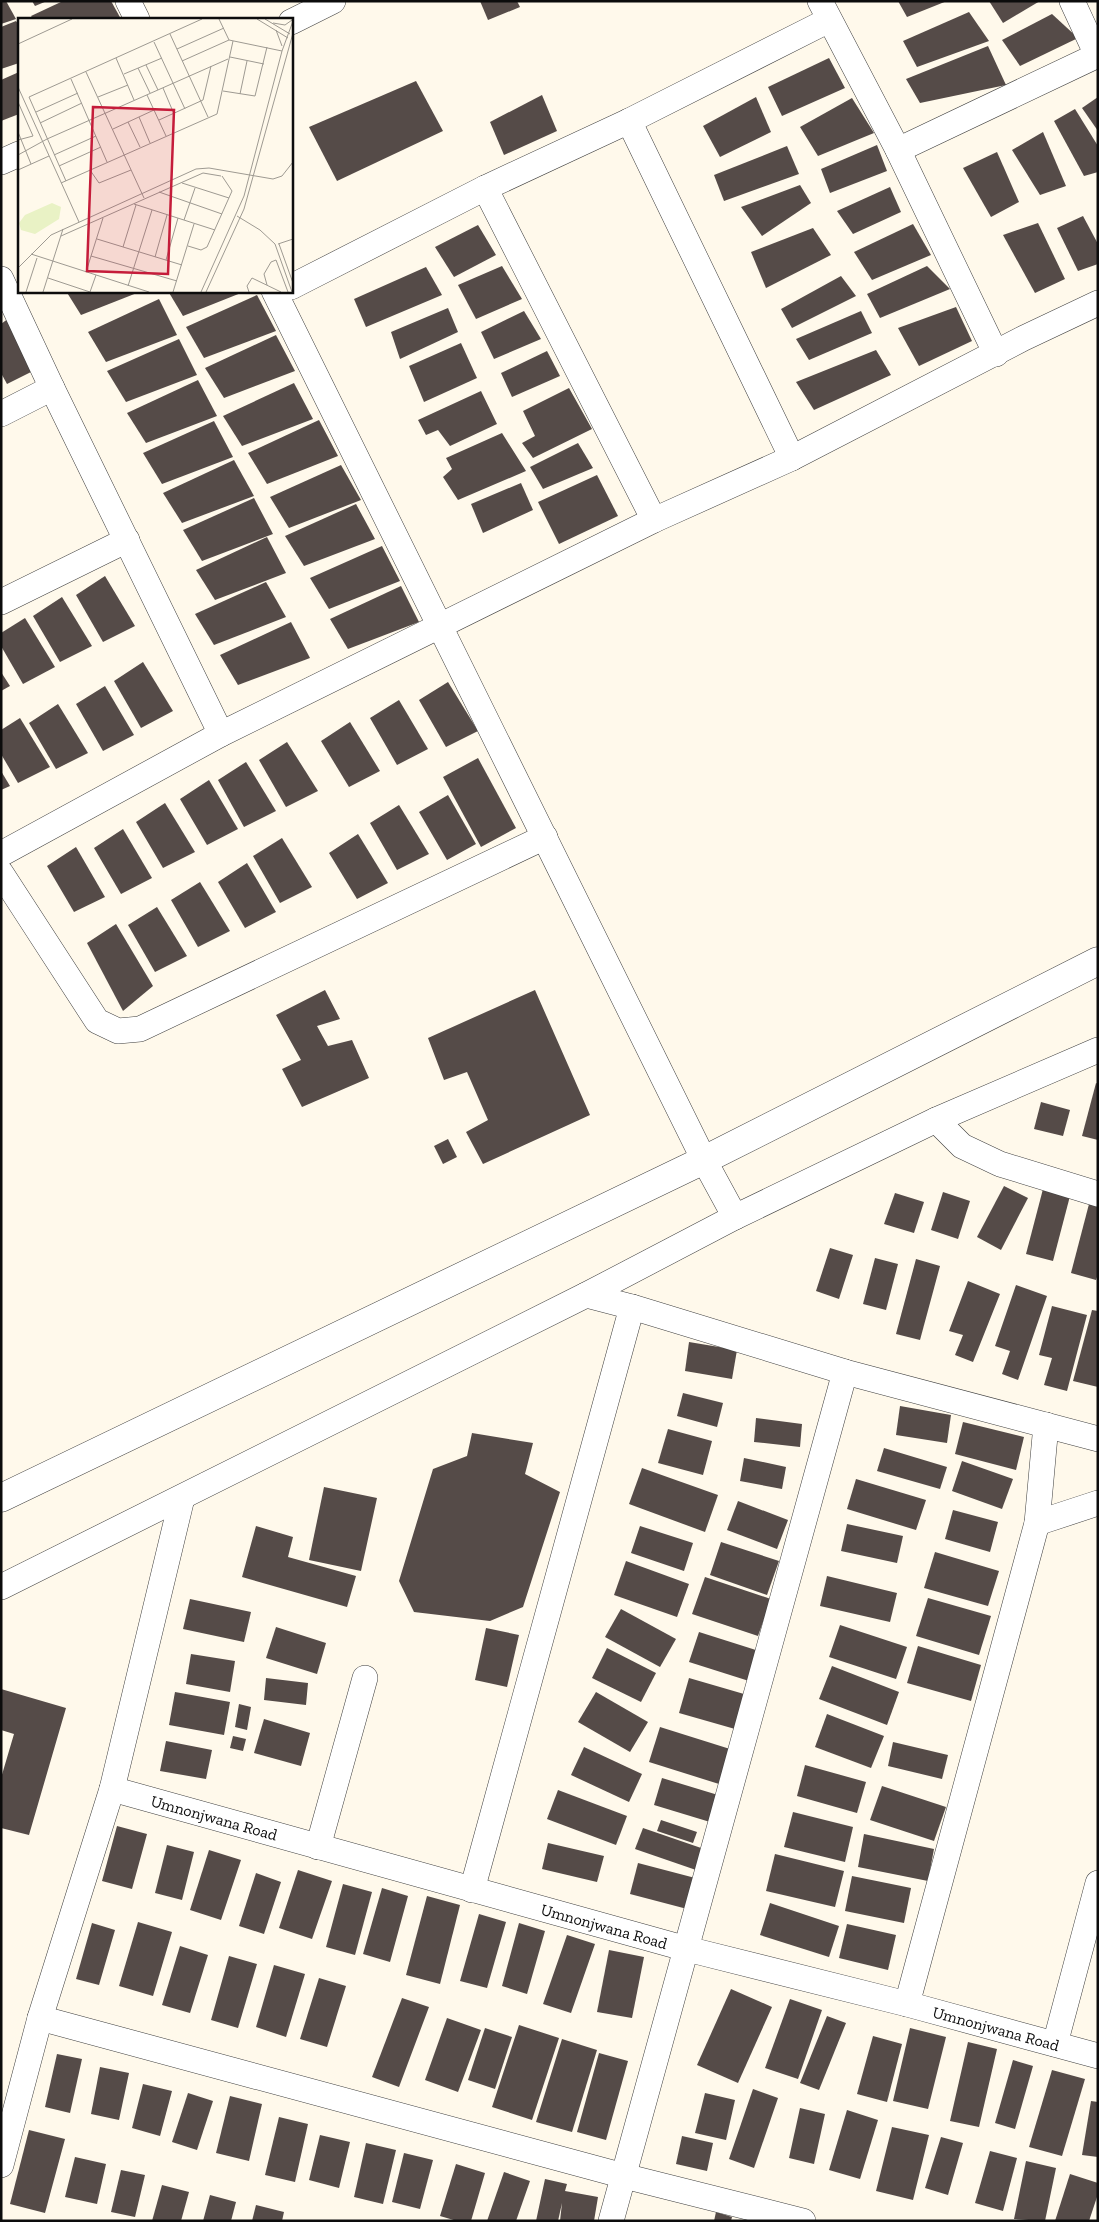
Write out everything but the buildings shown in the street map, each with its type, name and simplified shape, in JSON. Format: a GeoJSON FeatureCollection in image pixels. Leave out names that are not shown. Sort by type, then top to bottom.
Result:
{"type":"FeatureCollection","features":[{"type":"Feature","properties":{"kind":"street"},"geometry":{"type":"LineString","coordinates":[[128,1],[136,18]]}},
{"type":"Feature","properties":{"kind":"street"},"geometry":{"type":"LineString","coordinates":[[292,22],[333,1]]}},
{"type":"Feature","properties":{"kind":"street"},"geometry":{"type":"LineString","coordinates":[[898,150],[1097,55],[1072,1]]}},
{"type":"Feature","properties":{"kind":"street"},"geometry":{"type":"LineString","coordinates":[[292,285],[484,188],[629,121],[824,11],[898,150],[996,354]]}},
{"type":"Feature","properties":{"kind":"street"},"geometry":{"type":"LineString","coordinates":[[629,121],[792,458]]}},
{"type":"Feature","properties":{"kind":"street"},"geometry":{"type":"LineString","coordinates":[[1,162],[18,154]]}},
{"type":"Feature","properties":{"kind":"street"},"geometry":{"type":"LineString","coordinates":[[484,188],[654,520]]}},
{"type":"Feature","properties":{"kind":"street"},"geometry":{"type":"LineString","coordinates":[[1,279],[52,388],[221,734]]}},
{"type":"Feature","properties":{"kind":"street"},"geometry":{"type":"LineString","coordinates":[[281,292],[439,625],[704,1160],[735,1217]]}},
{"type":"Feature","properties":{"kind":"street"},"geometry":{"type":"LineString","coordinates":[[1,854],[221,734],[654,520],[792,458],[1098,303]]}},
{"type":"Feature","properties":{"kind":"street"},"geometry":{"type":"LineString","coordinates":[[1,414],[52,388]]}},
{"type":"Feature","properties":{"kind":"street"},"geometry":{"type":"LineString","coordinates":[[1,602],[126,540]]}},
{"type":"Feature","properties":{"kind":"street"},"geometry":{"type":"LineString","coordinates":[[1,872],[97,1021],[118,1031],[140,1029],[545,837]]}},
{"type":"Feature","properties":{"kind":"street"},"geometry":{"type":"LineString","coordinates":[[1,1498],[704,1160],[1098,961]]}},
{"type":"Feature","properties":{"kind":"street"},"geometry":{"type":"LineString","coordinates":[[1,1587],[586,1295],[735,1217],[936,1120],[1098,1050]]}},
{"type":"Feature","properties":{"kind":"street"},"geometry":{"type":"LineString","coordinates":[[936,1120],[962,1146],[1000,1164],[1098,1194]]}},
{"type":"Feature","properties":{"kind":"street"},"geometry":{"type":"LineString","coordinates":[[586,1295],[632,1307],[845,1372],[1098,1439]]}},
{"type":"Feature","properties":{"kind":"street"},"geometry":{"type":"LineString","coordinates":[[472,1890],[632,1307]]}},
{"type":"Feature","properties":{"kind":"street"},"geometry":{"type":"LineString","coordinates":[[611,2221],[845,1372]]}},
{"type":"Feature","properties":{"kind":"street"},"geometry":{"type":"LineString","coordinates":[[906,2004],[1037,1524],[1046,1425]]}},
{"type":"Feature","properties":{"kind":"street"},"geometry":{"type":"LineString","coordinates":[[1,2165],[40,2018],[112,1788],[182,1498]]}},
{"type":"Feature","properties":{"kind":"street"},"geometry":{"type":"LineString","coordinates":[[1037,1524],[1098,1503]]}},
{"type":"Feature","properties":{"kind":"street"},"geometry":{"type":"LineString","coordinates":[[318,1846],[365,1678]]}},
{"type":"Feature","properties":{"kind":"street","name":"Umnonjwana Road"},"geometry":{"type":"LineString","coordinates":[[112,1788],[687,1949],[906,2004],[1098,2056]]}},
{"type":"Feature","properties":{"kind":"street"},"geometry":{"type":"LineString","coordinates":[[1055,2044],[1098,1883]]}},
{"type":"Feature","properties":{"kind":"street"},"geometry":{"type":"LineString","coordinates":[[40,2018],[624,2176],[803,2221]]}}]}
